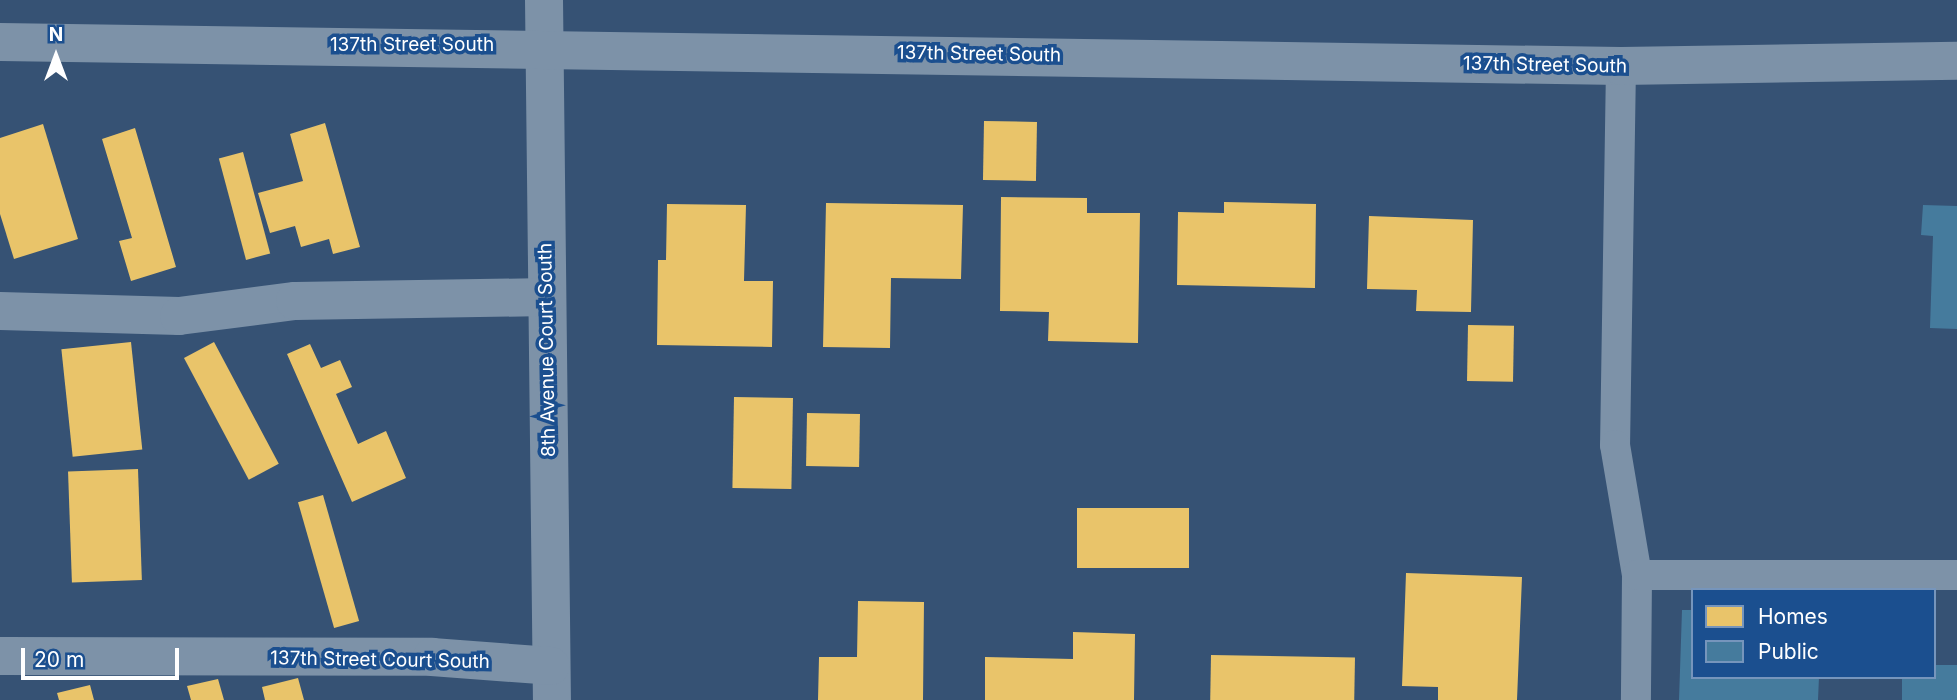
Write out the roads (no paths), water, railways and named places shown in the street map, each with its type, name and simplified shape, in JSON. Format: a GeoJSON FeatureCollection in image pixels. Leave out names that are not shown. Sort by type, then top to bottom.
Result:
{"type":"FeatureCollection","features":[{"type":"Feature","properties":{"kind":"street","name":"8th Avenue Court South"},"geometry":{"type":"LineString","coordinates":[[544,0],[551,683]]}},
{"type":"Feature","properties":{"kind":"street","name":"137th Street South"},"geometry":{"type":"LineString","coordinates":[[0,42],[544,46],[1621,66],[1957,61]]}},
{"type":"Feature","properties":{"kind":"street"},"geometry":{"type":"LineString","coordinates":[[0,311],[179,316],[308,300],[547,298]]}},
{"type":"Feature","properties":{"kind":"street","name":"137th Street Court South"},"geometry":{"type":"LineString","coordinates":[[0,656],[432,657],[551,683]]}},
{"type":"Feature","properties":{"kind":"lane"},"geometry":{"type":"LineString","coordinates":[[1621,66],[1615,445],[1637,575],[1636,700]]}},
{"type":"Feature","properties":{"kind":"lane"},"geometry":{"type":"LineString","coordinates":[[1637,575],[1957,575]]}}]}
